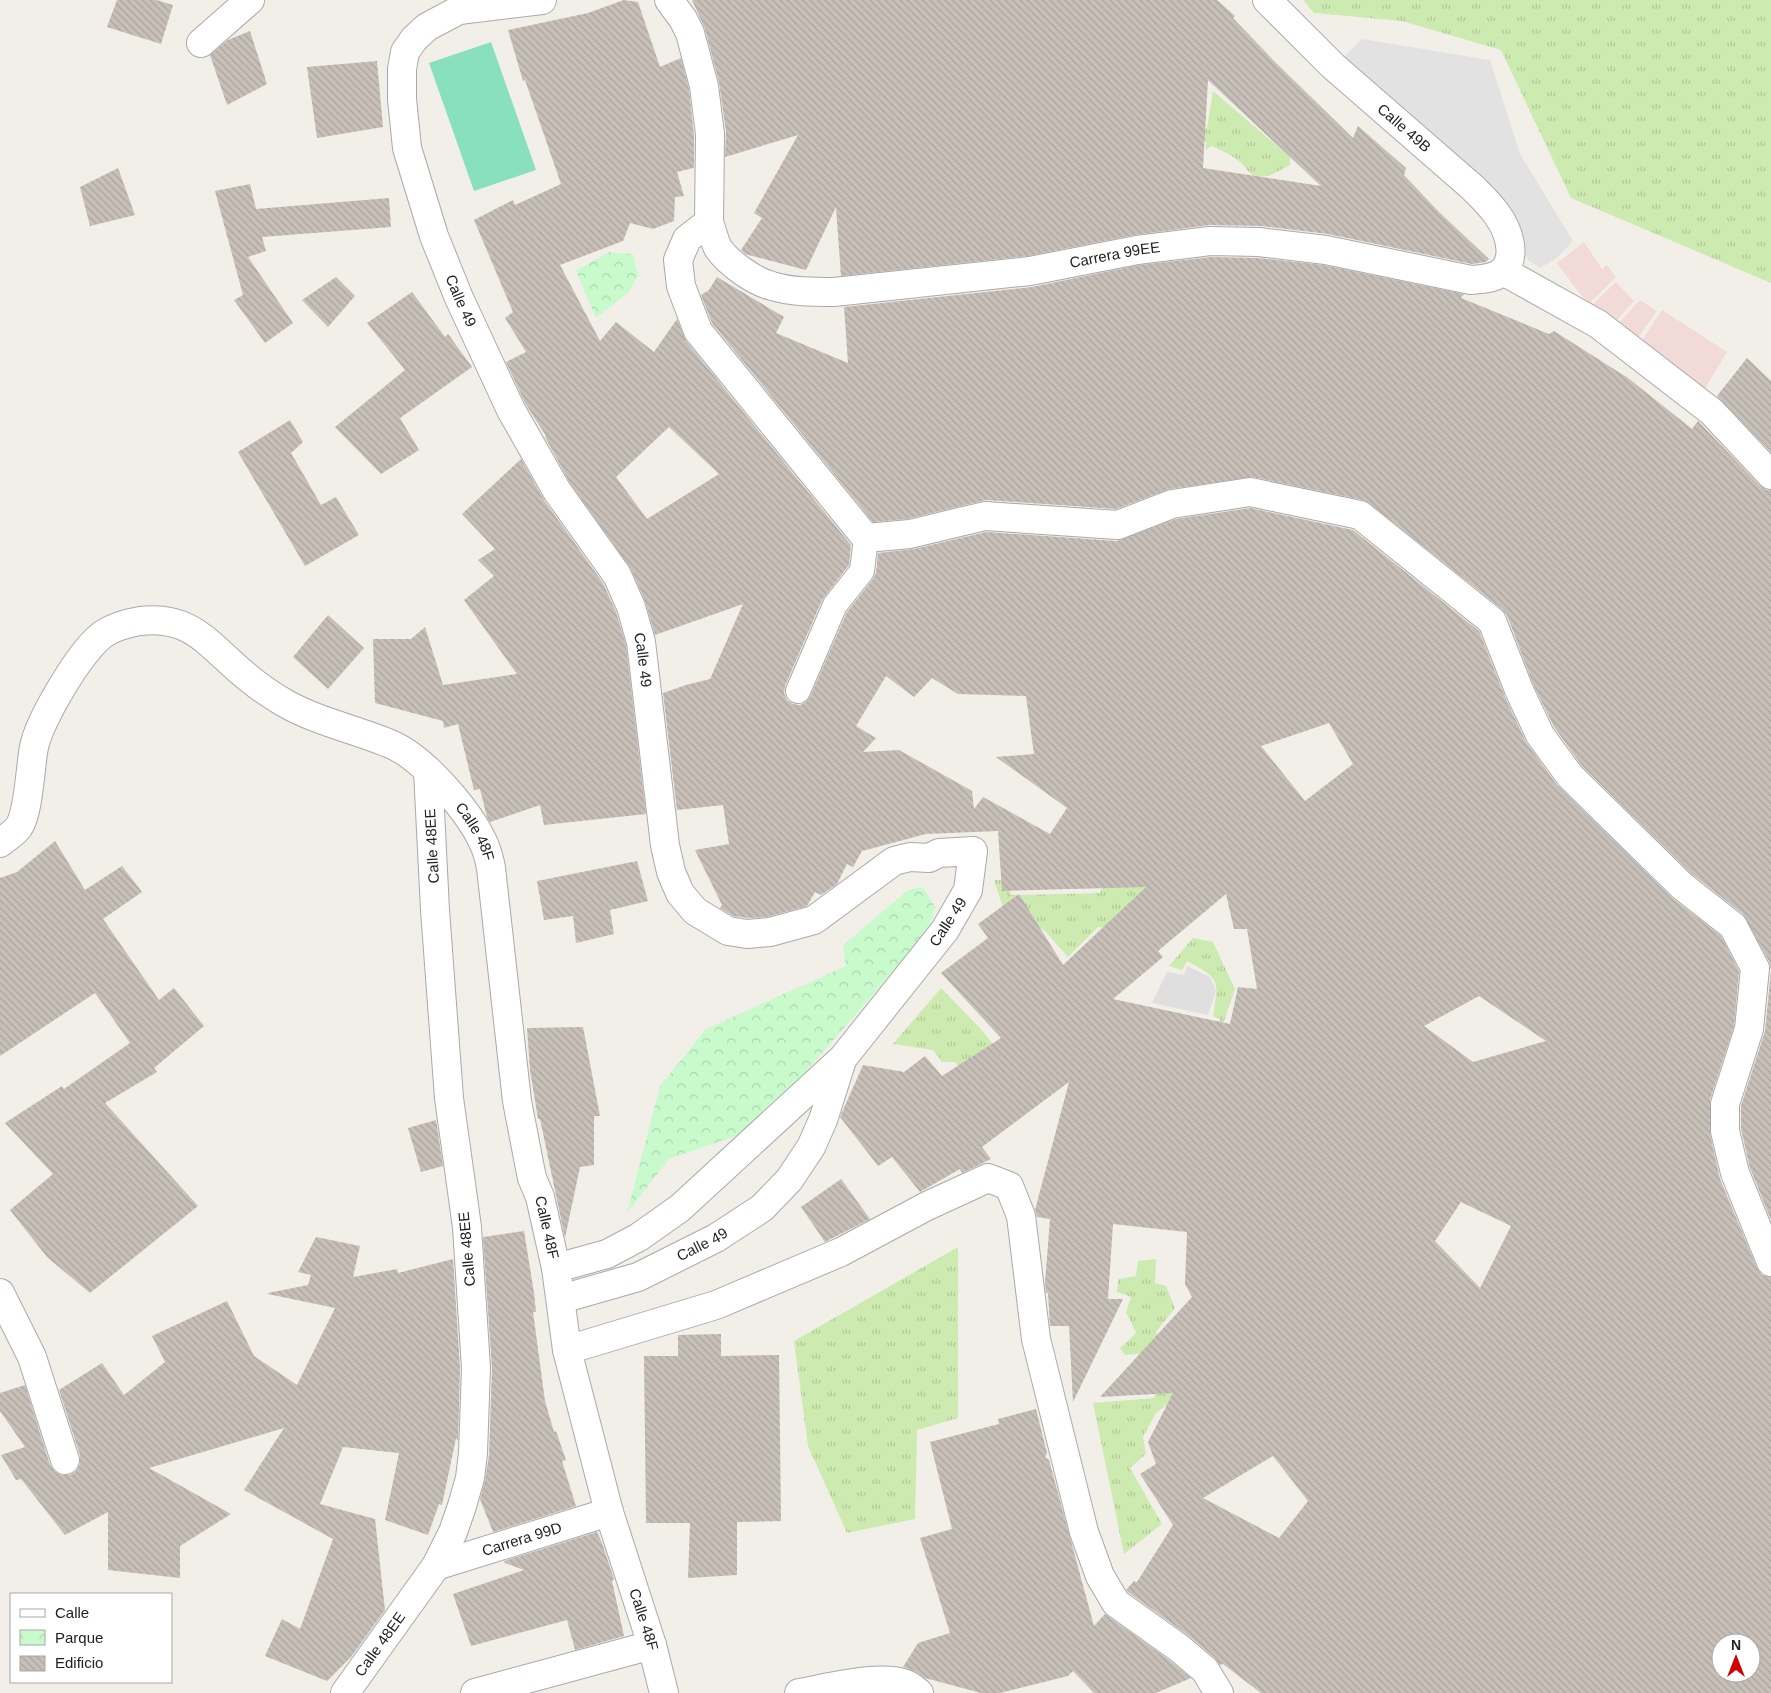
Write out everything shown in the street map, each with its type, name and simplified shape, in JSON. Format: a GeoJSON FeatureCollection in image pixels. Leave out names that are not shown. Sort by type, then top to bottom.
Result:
{"type":"FeatureCollection","features":[{"type":"Feature","properties":{"kind":"street"},"geometry":{"type":"LineString","coordinates":[[201,43],[250,0]]}},
{"type":"Feature","properties":{"kind":"street","name":"Calle 49"},"geometry":{"type":"LineString","coordinates":[[542,0],[460,10],[427,27],[414,39],[405,52],[402,69],[402,99],[407,148],[413,172],[438,245],[467,316],[511,410],[557,491],[617,575],[632,607],[641,642],[665,845],[671,872],[680,893],[695,912],[728,931],[747,934],[770,932],[814,920],[894,861],[910,857],[929,858],[940,852],[973,851],[968,890],[946,930],[843,1058],[680,1208],[639,1237],[607,1254],[556,1268]]}},
{"type":"Feature","properties":{"kind":"street"},"geometry":{"type":"LineString","coordinates":[[669,0],[683,19],[690,33],[704,86],[710,134],[709,222],[687,239],[678,260],[681,286],[698,331],[866,538],[862,571],[835,606],[798,691]]}},
{"type":"Feature","properties":{"kind":"street","name":"Calle 49B"},"geometry":{"type":"LineString","coordinates":[[1267,0],[1333,66],[1489,204],[1499,216],[1510,245],[1509,259],[1503,271]]}},
{"type":"Feature","properties":{"kind":"street","name":"Carrera 99EE"},"geometry":{"type":"LineString","coordinates":[[709,222],[719,248],[731,263],[751,277],[771,286],[816,292],[958,280],[1030,271],[1145,249],[1210,241],[1260,242],[1326,250],[1471,280],[1488,278],[1503,271]]}},
{"type":"Feature","properties":{"kind":"street"},"geometry":{"type":"LineString","coordinates":[[1503,271],[1605,329],[1712,412],[1771,475]]}},
{"type":"Feature","properties":{"kind":"street"},"geometry":{"type":"LineString","coordinates":[[866,538],[910,534],[985,516],[1118,525],[1172,504],[1250,492],[1360,515],[1492,621],[1519,690],[1540,735],[1570,776],[1682,886],[1733,926],[1755,968],[1748,1029],[1725,1104],[1725,1132],[1735,1173],[1771,1262]]}},
{"type":"Feature","properties":{"kind":"street","name":"Calle 48F"},"geometry":{"type":"LineString","coordinates":[[0,842],[18,827],[27,806],[34,745],[49,710],[82,655],[103,634],[129,623],[157,619],[183,625],[199,634],[255,682],[282,702],[303,713],[390,743],[414,758],[466,812],[486,848],[491,868],[517,1101],[532,1178],[540,1197],[556,1268],[567,1350],[609,1512],[652,1646],[664,1693]]}},
{"type":"Feature","properties":{"kind":"street","name":"Calle 48EE"},"geometry":{"type":"LineString","coordinates":[[345,1693],[436,1566],[453,1532],[470,1478],[473,1453],[476,1368],[467,1227],[449,1098],[435,910],[428,771]]}},
{"type":"Feature","properties":{"kind":"street","name":"Calle 49"},"geometry":{"type":"LineString","coordinates":[[561,1299],[638,1277],[716,1238],[762,1208],[789,1180],[811,1146],[823,1120],[843,1058]]}},
{"type":"Feature","properties":{"kind":"street"},"geometry":{"type":"LineString","coordinates":[[567,1350],[634,1328],[716,1305],[841,1252],[928,1206],[988,1178],[1009,1186],[1021,1216],[1036,1340],[1084,1532],[1100,1576],[1116,1603],[1179,1648],[1205,1670],[1219,1693]]}},
{"type":"Feature","properties":{"kind":"street"},"geometry":{"type":"LineString","coordinates":[[0,1293],[32,1357],[66,1460]]}},
{"type":"Feature","properties":{"kind":"street","name":"Carrera 99D"},"geometry":{"type":"LineString","coordinates":[[436,1566],[609,1512]]}},
{"type":"Feature","properties":{"kind":"street"},"geometry":{"type":"LineString","coordinates":[[475,1693],[652,1646]]}},
{"type":"Feature","properties":{"kind":"street"},"geometry":{"type":"LineString","coordinates":[[799,1693],[879,1680],[909,1684],[919,1693]]}},
{"type":"Feature","properties":{"kind":"shaded area"},"geometry":{"type":"Polygon","coordinates":[[[1362,39],[1490,60],[1520,154],[1573,241],[1557,258],[1540,268],[1528,260],[1513,230],[1340,61],[1362,39]]]}},
{"type":"Feature","properties":{"kind":"shaded area"},"geometry":{"type":"Polygon","coordinates":[[[1584,242],[1602,269],[1607,265],[1616,277],[1589,304],[1557,263],[1584,242]]]}},
{"type":"Feature","properties":{"kind":"shaded area"},"geometry":{"type":"Polygon","coordinates":[[[1616,282],[1634,301],[1616,321],[1592,305],[1616,282]]]}},
{"type":"Feature","properties":{"kind":"shaded area"},"geometry":{"type":"Polygon","coordinates":[[[1640,300],[1657,311],[1637,339],[1617,325],[1640,300]]]}},
{"type":"Feature","properties":{"kind":"shaded area"},"geometry":{"type":"Polygon","coordinates":[[[1662,310],[1727,352],[1704,390],[1638,346],[1662,310]]]}},
{"type":"Feature","properties":{"kind":"shaded area"},"geometry":{"type":"Polygon","coordinates":[[[1187,966],[1210,977],[1216,991],[1208,1015],[1152,1003],[1167,972],[1184,975],[1187,966]]]}},
{"type":"Feature","properties":{"kind":"green space"},"geometry":{"type":"Polygon","coordinates":[[[1303,0],[1771,0],[1771,283],[1571,198],[1501,50],[1402,21],[1314,13],[1303,0]]]}},
{"type":"Feature","properties":{"kind":"green space"},"geometry":{"type":"Polygon","coordinates":[[[491,42],[536,170],[474,191],[429,63],[491,42]]]}},
{"type":"Feature","properties":{"kind":"green space"},"geometry":{"type":"Polygon","coordinates":[[[1213,91],[1290,157],[1290,165],[1269,176],[1255,177],[1233,157],[1212,146],[1206,150],[1206,142],[1196,141],[1207,128],[1213,91]]]}},
{"type":"Feature","properties":{"kind":"green space"},"geometry":{"type":"Polygon","coordinates":[[[609,252],[633,254],[638,275],[629,292],[596,318],[576,271],[609,252]]]}},
{"type":"Feature","properties":{"kind":"green space"},"geometry":{"type":"Polygon","coordinates":[[[1211,872],[1106,928],[1098,927],[1068,957],[1044,930],[1003,908],[994,880],[1005,880],[1011,895],[1100,893],[1103,886],[1211,872]]]}},
{"type":"Feature","properties":{"kind":"green space"},"geometry":{"type":"Polygon","coordinates":[[[923,887],[935,907],[929,930],[756,1129],[669,1159],[627,1213],[660,1086],[706,1029],[846,966],[843,945],[908,890],[923,887]]]}},
{"type":"Feature","properties":{"kind":"green space"},"geometry":{"type":"Polygon","coordinates":[[[1193,938],[1213,942],[1235,989],[1212,1056],[1207,1054],[1220,1019],[1213,1016],[1216,994],[1215,981],[1206,972],[1187,961],[1182,970],[1169,966],[1193,938]]]}},
{"type":"Feature","properties":{"kind":"green space"},"geometry":{"type":"Polygon","coordinates":[[[941,988],[980,1028],[1005,1059],[974,1085],[955,1062],[942,1062],[933,1050],[893,1044],[941,988]]]}},
{"type":"Feature","properties":{"kind":"green space"},"geometry":{"type":"Polygon","coordinates":[[[958,1247],[958,1418],[917,1430],[915,1519],[847,1533],[808,1446],[794,1341],[958,1247]]]}},
{"type":"Feature","properties":{"kind":"green space"},"geometry":{"type":"Polygon","coordinates":[[[1156,1259],[1155,1283],[1166,1286],[1175,1308],[1156,1332],[1176,1398],[1156,1413],[1143,1437],[1146,1454],[1130,1468],[1162,1524],[1124,1554],[1093,1403],[1155,1398],[1150,1353],[1125,1355],[1120,1348],[1136,1333],[1126,1312],[1131,1297],[1117,1292],[1118,1279],[1136,1276],[1138,1261],[1156,1259]]]}},
{"type":"Feature","properties":{"kind":"building"},"geometry":{"type":"Polygon","coordinates":[[[117,0],[156,0],[173,5],[161,44],[107,27],[117,0]]]}},
{"type":"Feature","properties":{"kind":"building"},"geometry":{"type":"Polygon","coordinates":[[[624,0],[638,2],[660,67],[681,58],[689,89],[694,135],[694,167],[677,172],[684,196],[675,197],[674,221],[653,229],[630,223],[623,241],[560,265],[600,341],[616,322],[654,352],[677,319],[686,341],[851,545],[849,565],[822,600],[785,686],[784,693],[787,700],[793,704],[800,705],[810,697],[847,612],[876,573],[878,553],[914,549],[986,532],[1117,541],[1176,519],[1250,508],[1353,530],[1479,631],[1505,697],[1526,742],[1557,785],[1671,897],[1721,936],[1739,971],[1734,1026],[1710,1100],[1710,1134],[1720,1179],[1757,1268],[1762,1275],[1771,1277],[1771,1693],[1261,1693],[1223,1664],[1220,1665],[1215,1658],[1189,1636],[1126,1590],[1134,1581],[1137,1582],[1173,1525],[1140,1474],[1156,1464],[1148,1442],[1173,1393],[1100,1397],[1192,1297],[1185,1284],[1187,1232],[1113,1224],[1108,1299],[1123,1299],[1073,1402],[1069,1326],[1050,1326],[1048,1293],[1046,1293],[1045,1283],[1050,1219],[1037,1217],[1035,1210],[1069,1082],[982,1147],[991,1159],[962,1173],[960,1169],[920,1192],[892,1157],[878,1166],[840,1117],[863,1065],[904,1072],[925,1056],[942,1076],[1001,1038],[941,973],[988,938],[978,924],[1019,894],[1063,965],[1146,887],[1002,891],[998,831],[926,834],[862,851],[853,867],[847,864],[837,884],[821,895],[815,892],[807,906],[767,917],[748,918],[733,916],[720,908],[722,905],[695,850],[729,844],[723,805],[677,810],[663,693],[710,679],[743,604],[655,635],[645,601],[631,569],[570,483],[546,436],[525,403],[506,362],[526,352],[505,318],[513,312],[474,220],[513,200],[515,205],[561,184],[525,80],[523,81],[508,30],[588,13],[624,0]],[[669,427],[616,477],[647,519],[719,474],[669,427]],[[886,676],[856,726],[876,738],[863,752],[899,750],[972,791],[974,809],[983,797],[1050,834],[1067,808],[996,757],[1034,754],[1032,741],[1034,741],[1032,740],[1026,696],[958,694],[932,678],[914,697],[886,676]],[[1329,723],[1261,746],[1305,801],[1353,764],[1329,723]],[[1226,894],[1158,951],[1163,957],[1113,999],[1230,1024],[1238,987],[1257,989],[1247,929],[1234,929],[1226,894]],[[1479,996],[1424,1026],[1473,1062],[1546,1041],[1479,996]],[[1461,1202],[1435,1241],[1480,1288],[1511,1226],[1461,1202]],[[1273,1456],[1203,1498],[1279,1538],[1308,1501],[1273,1456]]]}},
{"type":"Feature","properties":{"kind":"building"},"geometry":{"type":"Polygon","coordinates":[[[692,0],[1217,0],[1235,16],[1233,18],[1275,62],[1353,138],[1358,126],[1406,168],[1404,175],[1439,212],[1489,259],[1486,262],[1472,264],[1328,234],[1261,226],[1210,225],[1134,235],[1028,256],[841,276],[836,207],[806,270],[745,254],[741,250],[762,218],[754,213],[798,135],[725,157],[726,132],[719,82],[705,29],[692,0]],[[1208,80],[1203,168],[1321,186],[1208,80]]]}},
{"type":"Feature","properties":{"kind":"building"},"geometry":{"type":"Polygon","coordinates":[[[250,31],[267,84],[227,105],[210,55],[228,40],[250,31]]]}},
{"type":"Feature","properties":{"kind":"building"},"geometry":{"type":"Polygon","coordinates":[[[377,61],[383,127],[317,138],[307,67],[377,61]]]}},
{"type":"Feature","properties":{"kind":"building"},"geometry":{"type":"Polygon","coordinates":[[[118,168],[135,215],[90,226],[80,187],[118,168]]]}},
{"type":"Feature","properties":{"kind":"building"},"geometry":{"type":"Polygon","coordinates":[[[250,184],[256,209],[389,198],[391,227],[262,237],[266,251],[248,257],[293,323],[265,343],[234,300],[243,295],[215,191],[250,184]]]}},
{"type":"Feature","properties":{"kind":"building"},"geometry":{"type":"Polygon","coordinates":[[[1211,257],[1258,258],[1323,265],[1464,294],[1461,298],[1549,334],[1554,331],[1628,378],[1692,429],[1698,421],[1760,486],[1766,490],[1771,490],[1771,970],[1769,961],[1743,914],[1692,874],[1582,766],[1554,727],[1533,684],[1507,615],[1502,609],[1369,503],[1363,500],[1253,477],[1169,489],[1116,509],[986,500],[907,519],[873,522],[712,323],[701,295],[709,290],[717,277],[784,317],[776,333],[848,363],[844,307],[1032,287],[1139,265],[1211,257]]]}},
{"type":"Feature","properties":{"kind":"building"},"geometry":{"type":"Polygon","coordinates":[[[336,277],[355,296],[328,327],[302,300],[336,277]]]}},
{"type":"Feature","properties":{"kind":"building"},"geometry":{"type":"Polygon","coordinates":[[[412,292],[445,337],[448,334],[472,367],[400,418],[419,450],[381,474],[335,427],[405,370],[367,323],[412,292]]]}},
{"type":"Feature","properties":{"kind":"building"},"geometry":{"type":"Polygon","coordinates":[[[1747,358],[1771,381],[1771,452],[1717,396],[1747,358]]]}},
{"type":"Feature","properties":{"kind":"building"},"geometry":{"type":"Polygon","coordinates":[[[290,420],[303,442],[291,453],[321,505],[336,497],[359,535],[305,566],[238,452],[290,420]]]}},
{"type":"Feature","properties":{"kind":"building"},"geometry":{"type":"Polygon","coordinates":[[[521,459],[544,500],[603,583],[616,612],[626,645],[646,814],[544,825],[540,805],[490,822],[480,789],[474,790],[458,724],[444,728],[443,721],[375,703],[373,639],[411,639],[425,627],[443,685],[517,674],[464,600],[494,576],[478,560],[495,549],[462,514],[521,459]]]}},
{"type":"Feature","properties":{"kind":"building"},"geometry":{"type":"Polygon","coordinates":[[[328,615],[364,648],[328,689],[293,657],[328,615]]]}},
{"type":"Feature","properties":{"kind":"building"},"geometry":{"type":"Polygon","coordinates":[[[55,841],[85,890],[122,866],[142,892],[103,919],[159,1000],[174,988],[204,1026],[154,1068],[157,1072],[105,1103],[198,1206],[90,1293],[47,1257],[10,1210],[53,1174],[5,1123],[62,1086],[64,1089],[130,1043],[95,993],[0,1056],[0,878],[17,872],[55,841]]]}},
{"type":"Feature","properties":{"kind":"building"},"geometry":{"type":"Polygon","coordinates":[[[637,861],[648,901],[610,910],[614,934],[576,943],[573,916],[544,920],[537,881],[637,861]]]}},
{"type":"Feature","properties":{"kind":"building"},"geometry":{"type":"Polygon","coordinates":[[[1771,970],[1771,1220],[1750,1168],[1741,1129],[1741,1106],[1765,1031],[1771,970]]]}},
{"type":"Feature","properties":{"kind":"building"},"geometry":{"type":"Polygon","coordinates":[[[583,1027],[600,1116],[594,1116],[594,1165],[580,1167],[565,1238],[540,1119],[538,1119],[530,1070],[527,1028],[583,1027]]]}},
{"type":"Feature","properties":{"kind":"building"},"geometry":{"type":"Polygon","coordinates":[[[436,1120],[443,1166],[421,1172],[408,1128],[436,1120]]]}},
{"type":"Feature","properties":{"kind":"building"},"geometry":{"type":"Polygon","coordinates":[[[841,1179],[870,1219],[825,1242],[801,1207],[841,1179]]]}},
{"type":"Feature","properties":{"kind":"building"},"geometry":{"type":"Polygon","coordinates":[[[524,1231],[534,1293],[536,1312],[533,1312],[545,1401],[554,1432],[556,1431],[566,1460],[562,1461],[576,1506],[493,1532],[480,1499],[489,1455],[492,1369],[483,1237],[524,1231]]]}},
{"type":"Feature","properties":{"kind":"building"},"geometry":{"type":"Polygon","coordinates":[[[316,1237],[360,1246],[353,1277],[397,1269],[398,1273],[453,1259],[460,1368],[458,1441],[456,1438],[442,1505],[439,1504],[428,1535],[385,1520],[399,1453],[343,1447],[320,1504],[375,1519],[385,1610],[351,1657],[327,1681],[265,1656],[282,1619],[300,1629],[333,1539],[244,1490],[284,1428],[149,1468],[231,1514],[180,1546],[180,1578],[108,1570],[108,1512],[65,1535],[21,1479],[16,1480],[1,1455],[25,1447],[0,1411],[0,1393],[25,1385],[50,1465],[55,1472],[62,1475],[70,1475],[76,1471],[80,1464],[80,1455],[59,1390],[102,1363],[124,1395],[165,1362],[152,1336],[227,1301],[254,1356],[297,1385],[335,1308],[268,1293],[308,1285],[311,1275],[298,1272],[316,1237]]]}},
{"type":"Feature","properties":{"kind":"building"},"geometry":{"type":"Polygon","coordinates":[[[721,1334],[721,1356],[779,1355],[781,1521],[737,1522],[737,1575],[688,1578],[690,1523],[646,1523],[644,1356],[678,1356],[678,1335],[721,1334]]]}},
{"type":"Feature","properties":{"kind":"building"},"geometry":{"type":"Polygon","coordinates":[[[1036,1409],[1047,1453],[1045,1457],[1049,1460],[1094,1626],[1105,1614],[1191,1678],[1156,1693],[1094,1693],[1073,1671],[1068,1676],[1000,1693],[981,1693],[925,1678],[903,1667],[918,1643],[950,1633],[920,1538],[952,1529],[930,1442],[999,1424],[998,1419],[1036,1409]]]}},
{"type":"Feature","properties":{"kind":"building"},"geometry":{"type":"Polygon","coordinates":[[[597,1532],[614,1579],[612,1581],[624,1636],[575,1650],[567,1620],[471,1646],[453,1594],[524,1570],[504,1561],[597,1532]]]}}]}
